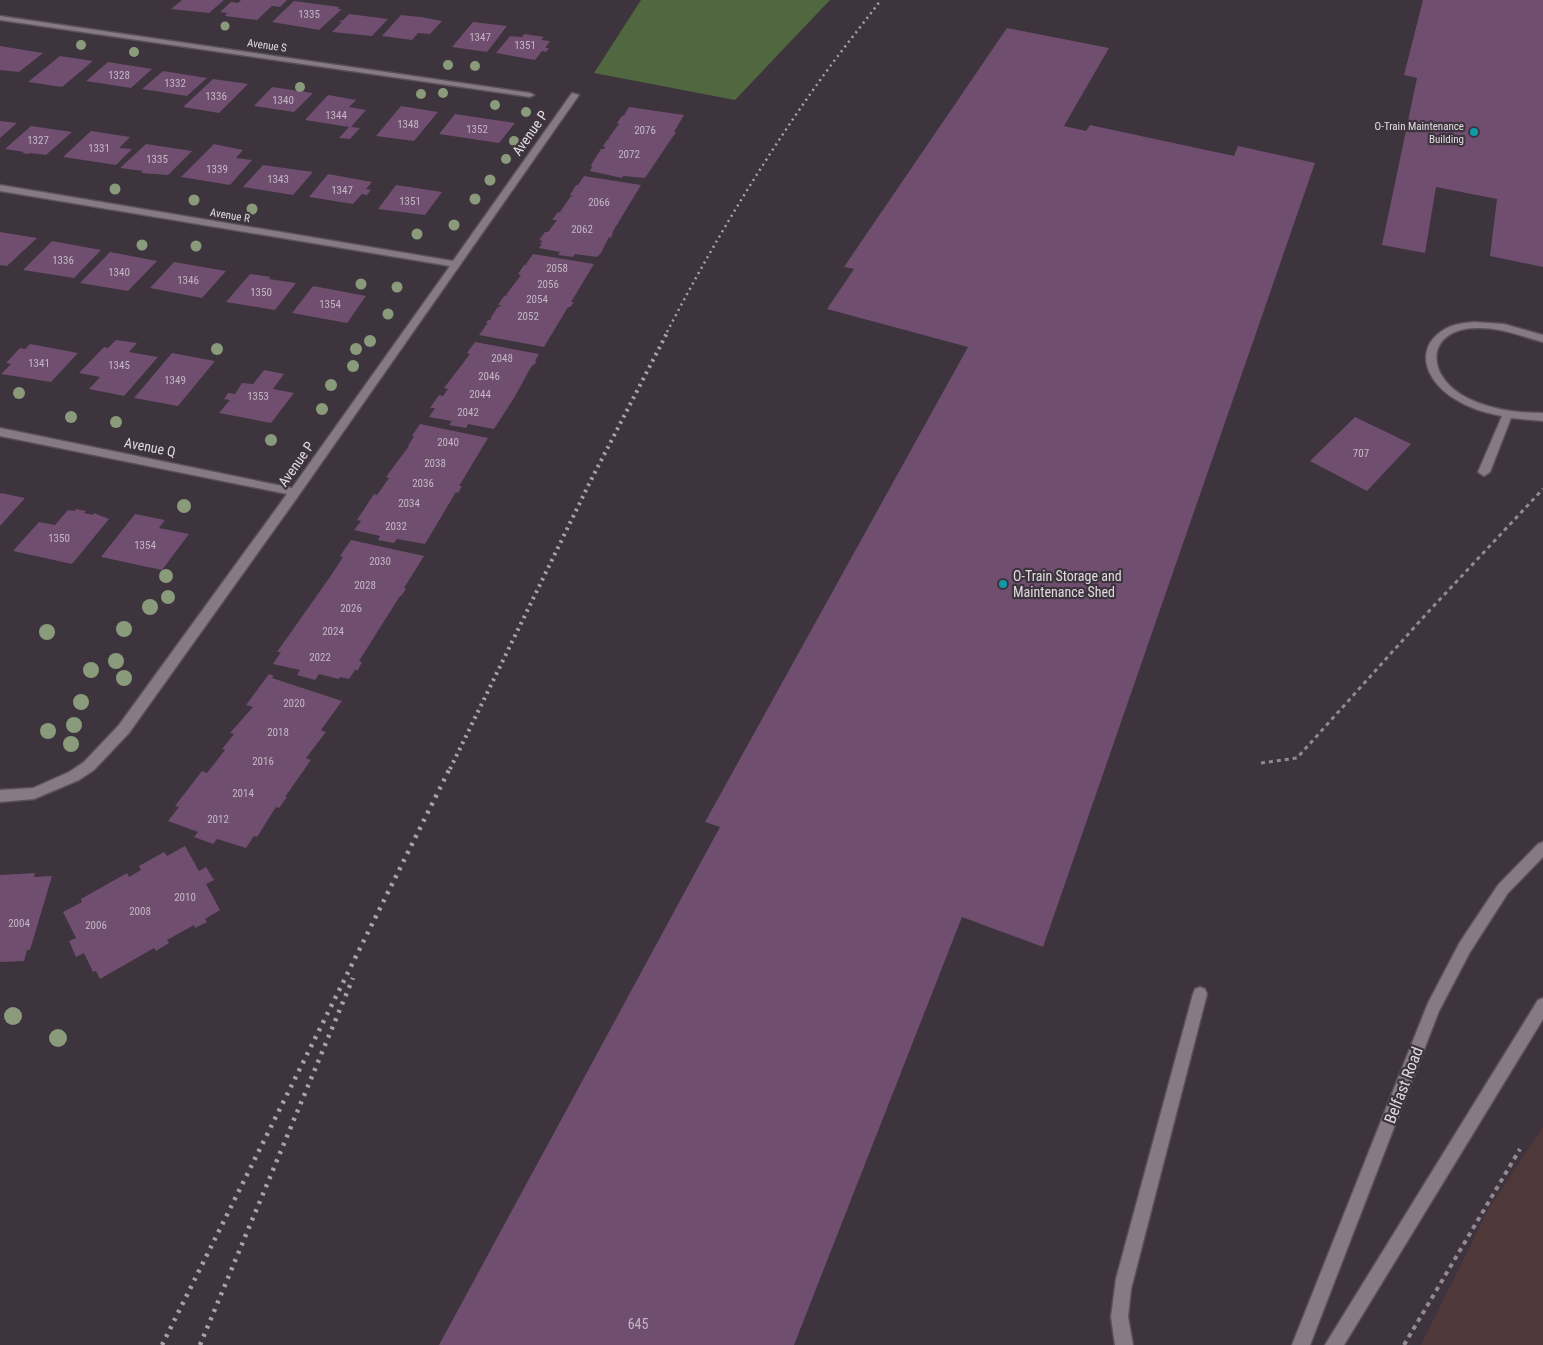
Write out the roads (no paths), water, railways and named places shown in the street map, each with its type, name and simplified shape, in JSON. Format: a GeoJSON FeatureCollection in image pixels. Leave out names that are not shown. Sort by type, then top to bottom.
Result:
{"type":"FeatureCollection","features":[{"type":"Feature","properties":{"kind":"street","name":"Avenue S"},"geometry":{"type":"LineString","coordinates":[[0,18],[530,95]]}},
{"type":"Feature","properties":{"kind":"street","name":"Avenue P"},"geometry":{"type":"LineString","coordinates":[[0,796],[34,793],[62,782],[88,766],[106,750],[143,704],[295,492],[575,95]]}},
{"type":"Feature","properties":{"kind":"street","name":"Avenue R"},"geometry":{"type":"LineString","coordinates":[[0,188],[456,264]]}},
{"type":"Feature","properties":{"kind":"street"},"geometry":{"type":"LineString","coordinates":[[1543,339],[1505,326],[1468,326],[1453,329],[1441,336],[1433,345],[1430,356],[1433,368],[1440,380],[1452,391],[1474,404],[1507,416],[1543,417]]}},
{"type":"Feature","properties":{"kind":"street"},"geometry":{"type":"LineString","coordinates":[[1484,472],[1507,416]]}},
{"type":"Feature","properties":{"kind":"street","name":"Avenue Q"},"geometry":{"type":"LineString","coordinates":[[0,432],[295,492]]}},
{"type":"Feature","properties":{"kind":"street","name":"Belfast Road"},"geometry":{"type":"LineString","coordinates":[[1300,1345],[1433,1008],[1465,947],[1503,889],[1543,848]]}},
{"type":"Feature","properties":{"kind":"street"},"geometry":{"type":"LineString","coordinates":[[1124,1345],[1120,1332],[1119,1304],[1200,994]]}},
{"type":"Feature","properties":{"kind":"street"},"geometry":{"type":"LineString","coordinates":[[1334,1345],[1543,1005]]}},
{"type":"Feature","properties":{"kind":"railway"},"geometry":{"type":"LineString","coordinates":[[667,332],[721,233],[760,169],[823,76],[881,0]]}},
{"type":"Feature","properties":{"kind":"railway"},"geometry":{"type":"LineString","coordinates":[[450,769],[590,482],[668,331]]}},
{"type":"Feature","properties":{"kind":"railway"},"geometry":{"type":"LineString","coordinates":[[162,1345],[450,768]]}},
{"type":"Feature","properties":{"kind":"railway"},"geometry":{"type":"LineString","coordinates":[[200,1345],[353,978]]}},
{"type":"Feature","properties":{"kind":"place","name":"O-Train Maintenance Building"},"geometry":{"type":"Point","coordinates":[1474,132]}},
{"type":"Feature","properties":{"kind":"place","name":"O-Train Storage and Maintenance Shed"},"geometry":{"type":"Point","coordinates":[1003,584]}}]}
